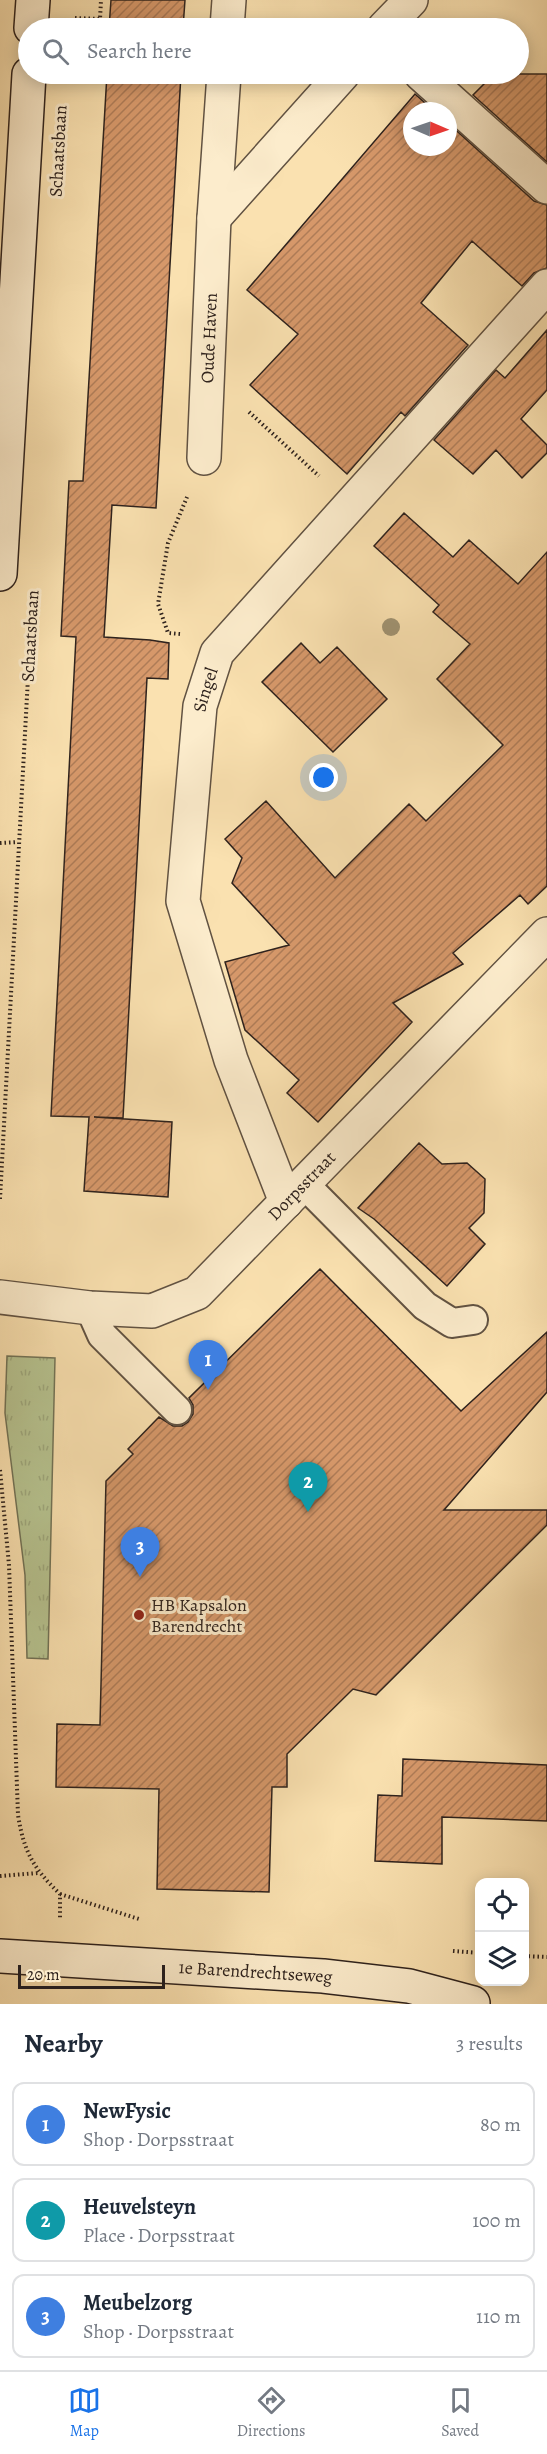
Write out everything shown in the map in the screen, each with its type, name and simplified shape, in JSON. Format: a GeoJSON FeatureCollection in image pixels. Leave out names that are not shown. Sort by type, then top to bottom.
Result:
{"type":"FeatureCollection","features":[{"type":"Feature","properties":{"kind":"street"},"geometry":{"type":"LineString","coordinates":[[32,18],[33,0]]}},
{"type":"Feature","properties":{"kind":"street"},"geometry":{"type":"LineString","coordinates":[[228,18],[229,0]]}},
{"type":"Feature","properties":{"kind":"street"},"geometry":{"type":"LineString","coordinates":[[394,18],[411,0]]}},
{"type":"Feature","properties":{"kind":"street","name":"Schaatsbaan"},"geometry":{"type":"LineString","coordinates":[[0,574],[11,218],[28,84]]}},
{"type":"Feature","properties":{"kind":"street","name":"Oude Haven"},"geometry":{"type":"LineString","coordinates":[[204,458],[214,218],[223,84]]}},
{"type":"Feature","properties":{"kind":"street"},"geometry":{"type":"LineString","coordinates":[[214,218],[334,84]]}},
{"type":"Feature","properties":{"kind":"street"},"geometry":{"type":"LineString","coordinates":[[432,84],[547,187]]}},
{"type":"Feature","properties":{"kind":"street","name":"Singel"},"geometry":{"type":"LineString","coordinates":[[295,1193],[231,1060],[183,901],[200,706],[217,653],[547,286]]}},
{"type":"Feature","properties":{"kind":"street","name":"Dorpsstraat"},"geometry":{"type":"LineString","coordinates":[[0,1297],[90,1308],[152,1311],[196,1293],[547,934]]}},
{"type":"Feature","properties":{"kind":"street","name":"1e Barendrechtseweg"},"geometry":{"type":"LineString","coordinates":[[0,1956],[323,1976],[409,1986],[471,2004],[496,2004]]}},
{"type":"Feature","properties":{"kind":"lane"},"geometry":{"type":"LineString","coordinates":[[295,1193],[425,1306],[452,1323],[473,1320]]}},
{"type":"Feature","properties":{"kind":"lane"},"geometry":{"type":"LineString","coordinates":[[90,1308],[102,1335],[177,1410]]}},
{"type":"Feature","properties":{"kind":"path"},"geometry":{"type":"LineString","coordinates":[[100,18],[101,0]]}},
{"type":"Feature","properties":{"kind":"path"},"geometry":{"type":"LineString","coordinates":[[205,407],[246,409],[323,480]]}},
{"type":"Feature","properties":{"kind":"path"},"geometry":{"type":"LineString","coordinates":[[168,633],[158,604],[168,543],[204,458]]}},
{"type":"Feature","properties":{"kind":"path","name":"Schaatsbaan"},"geometry":{"type":"LineString","coordinates":[[0,1199],[32,594]]}},
{"type":"Feature","properties":{"kind":"path"},"geometry":{"type":"LineString","coordinates":[[0,843],[18,842]]}},
{"type":"Feature","properties":{"kind":"path"},"geometry":{"type":"LineString","coordinates":[[0,1470],[9,1565],[18,1815],[22,1840],[38,1872],[60,1894]]}},
{"type":"Feature","properties":{"kind":"path"},"geometry":{"type":"LineString","coordinates":[[0,1876],[38,1872]]}},
{"type":"Feature","properties":{"kind":"path"},"geometry":{"type":"LineString","coordinates":[[529,1956],[547,1957]]}},
{"type":"Feature","properties":{"kind":"green space"},"geometry":{"type":"Polygon","coordinates":[[[7,1356],[55,1358],[48,1659],[27,1658],[25,1575],[5,1413],[7,1356]]]}},
{"type":"Feature","properties":{"kind":"building"},"geometry":{"type":"Polygon","coordinates":[[[111,0],[185,0],[184,18],[110,18],[111,0]]]}},
{"type":"Feature","properties":{"kind":"building"},"geometry":{"type":"Polygon","coordinates":[[[529,74],[547,74],[547,162],[473,95],[484,84],[529,84],[529,74]]]}},
{"type":"Feature","properties":{"kind":"building"},"geometry":{"type":"Polygon","coordinates":[[[106,84],[180,84],[156,508],[112,505],[104,637],[169,643],[168,679],[147,678],[123,1118],[94,1117],[172,1122],[168,1197],[84,1191],[89,1117],[51,1116],[76,637],[61,636],[69,481],[83,481],[106,84]]]}},
{"type":"Feature","properties":{"kind":"building"},"geometry":{"type":"Polygon","coordinates":[[[415,94],[424,102],[408,102],[415,94]]]}},
{"type":"Feature","properties":{"kind":"building"},"geometry":{"type":"Polygon","coordinates":[[[403,108],[403,156],[457,156],[457,131],[534,201],[547,205],[547,268],[534,273],[522,286],[472,241],[421,303],[468,345],[405,416],[401,412],[347,474],[250,385],[298,334],[247,290],[403,108]]]}},
{"type":"Feature","properties":{"kind":"building"},"geometry":{"type":"Polygon","coordinates":[[[547,330],[547,390],[521,419],[547,445],[547,453],[522,478],[496,450],[473,474],[434,440],[496,370],[505,378],[547,330]]]}},
{"type":"Feature","properties":{"kind":"building"},"geometry":{"type":"Polygon","coordinates":[[[404,513],[453,557],[469,540],[518,584],[547,552],[547,886],[528,904],[520,895],[453,953],[463,964],[393,1003],[412,1022],[318,1122],[287,1093],[299,1080],[245,1030],[225,962],[289,945],[232,883],[242,858],[225,839],[266,801],[335,878],[409,804],[426,821],[503,745],[437,679],[470,644],[433,612],[439,605],[374,546],[404,513]]]}},
{"type":"Feature","properties":{"kind":"building"},"geometry":{"type":"Polygon","coordinates":[[[301,643],[320,663],[337,647],[387,699],[333,752],[262,682],[301,643]]]}},
{"type":"Feature","properties":{"kind":"building"},"geometry":{"type":"Polygon","coordinates":[[[419,1143],[442,1164],[467,1163],[485,1179],[484,1213],[469,1228],[485,1244],[447,1286],[374,1219],[358,1208],[419,1143]]]}},
{"type":"Feature","properties":{"kind":"building"},"geometry":{"type":"Polygon","coordinates":[[[320,1269],[461,1411],[547,1332],[547,1392],[444,1510],[547,1510],[547,1525],[376,1695],[353,1689],[287,1754],[287,1787],[272,1787],[269,1892],[157,1889],[159,1789],[56,1787],[57,1724],[100,1725],[106,1481],[133,1454],[128,1449],[159,1417],[173,1426],[182,1426],[188,1422],[193,1414],[193,1405],[189,1398],[320,1269]]]}},
{"type":"Feature","properties":{"kind":"building"},"geometry":{"type":"Polygon","coordinates":[[[403,1759],[547,1765],[547,1821],[442,1817],[442,1864],[375,1861],[378,1795],[402,1796],[403,1759]]]}},
{"type":"Feature","properties":{"kind":"place","name":"NewFysic"},"geometry":{"type":"Point","coordinates":[208,1390]}},
{"type":"Feature","properties":{"kind":"place","name":"Heuvelsteyn"},"geometry":{"type":"Point","coordinates":[308,1512]}},
{"type":"Feature","properties":{"kind":"place","name":"Meubelzorg"},"geometry":{"type":"Point","coordinates":[140,1577]}},
{"type":"Feature","properties":{"kind":"place","name":"HB Kapsalon Barendrecht"},"geometry":{"type":"Point","coordinates":[139,1615]}}]}
